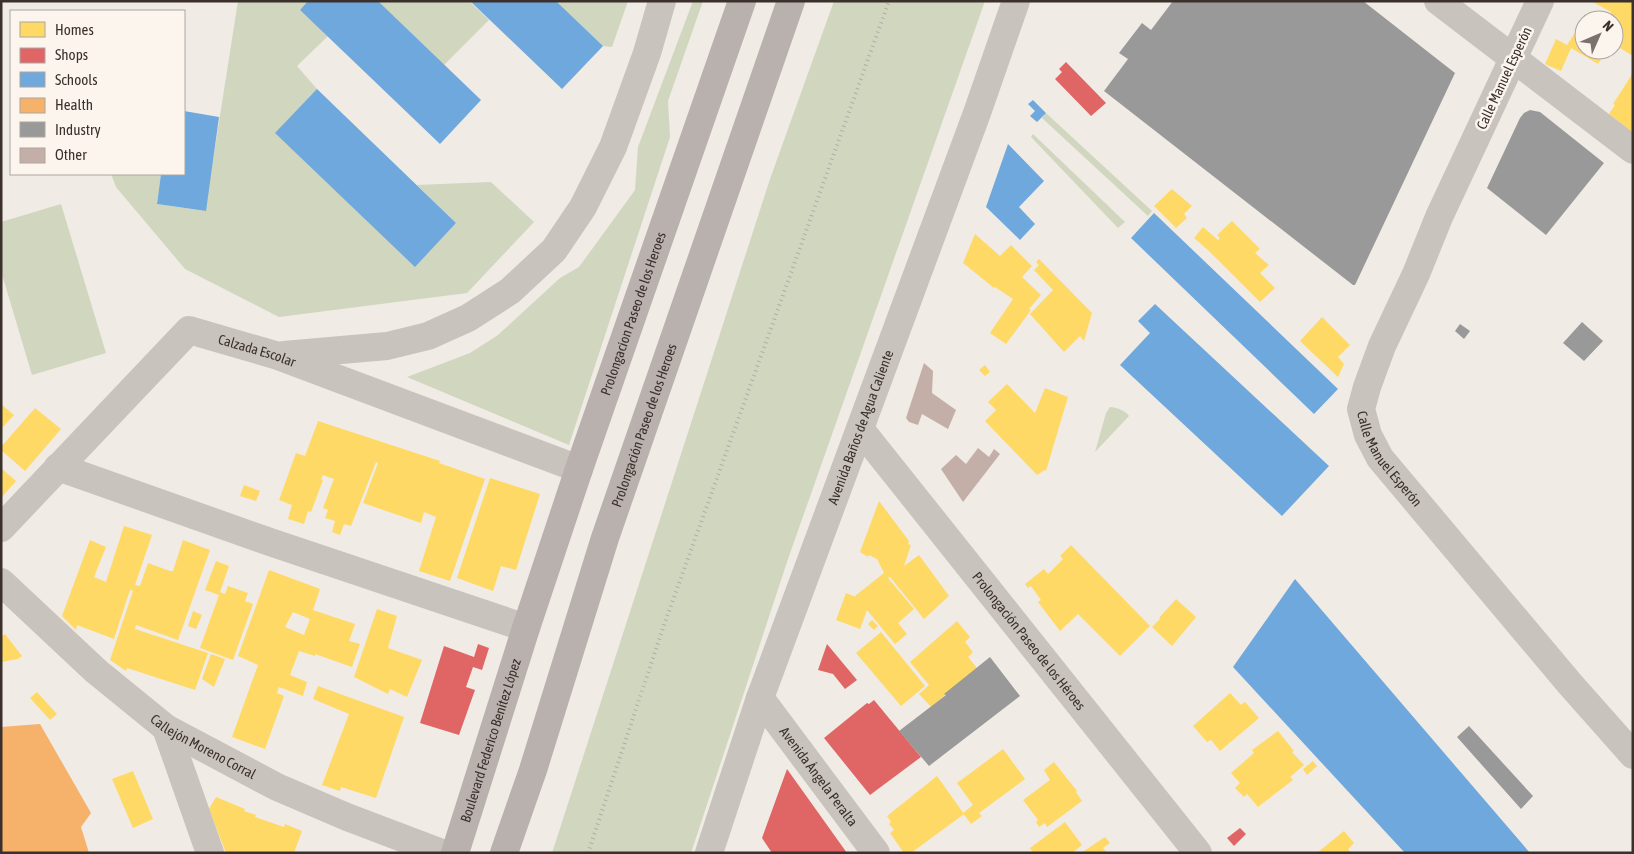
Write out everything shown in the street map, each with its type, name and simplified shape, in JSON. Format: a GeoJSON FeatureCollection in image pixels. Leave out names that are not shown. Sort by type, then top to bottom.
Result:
{"type":"FeatureCollection","features":[{"type":"Feature","properties":{"kind":"main road","name":"Prolongacion Paseo de los Heroes"},"geometry":{"type":"LineString","coordinates":[[526,628],[579,469],[742,1]]}},
{"type":"Feature","properties":{"kind":"main road","name":"Prolongación Paseo de los Heroes"},"geometry":{"type":"LineString","coordinates":[[504,853],[533,770],[608,529],[791,1]]}},
{"type":"Feature","properties":{"kind":"main road","name":"Boulevard Federico Benítez López"},"geometry":{"type":"LineString","coordinates":[[455,853],[526,628]]}},
{"type":"Feature","properties":{"kind":"street"},"geometry":{"type":"LineString","coordinates":[[275,355],[387,346],[428,336],[468,318],[510,291],[554,250],[583,207],[613,147],[647,53],[662,1]]}},
{"type":"Feature","properties":{"kind":"street","name":"Avenida Baños de Agua Caliente"},"geometry":{"type":"LineString","coordinates":[[709,853],[760,698],[977,113],[1016,1]]}},
{"type":"Feature","properties":{"kind":"street"},"geometry":{"type":"LineString","coordinates":[[1438,1],[1633,150]]}},
{"type":"Feature","properties":{"kind":"street","name":"Calle Manuel Esperón"},"geometry":{"type":"LineString","coordinates":[[1540,1],[1439,217],[1416,274],[1382,346],[1367,386],[1361,409],[1368,435],[1380,458],[1570,684],[1633,755]]}},
{"type":"Feature","properties":{"kind":"street","name":"Calzada Escolar"},"geometry":{"type":"LineString","coordinates":[[1,528],[189,330],[275,355],[579,469]]}},
{"type":"Feature","properties":{"kind":"street","name":"Prolongación Paseo de los Héroes"},"geometry":{"type":"LineString","coordinates":[[860,429],[1198,853]]}},
{"type":"Feature","properties":{"kind":"street"},"geometry":{"type":"LineString","coordinates":[[58,467],[270,542],[526,628]]}},
{"type":"Feature","properties":{"kind":"street","name":"Callejón Moreno Corral"},"geometry":{"type":"LineString","coordinates":[[1,582],[96,671],[166,728],[277,787],[347,817],[442,853]]}},
{"type":"Feature","properties":{"kind":"street","name":"Avenida Ángela Peralta"},"geometry":{"type":"LineString","coordinates":[[760,698],[876,853]]}},
{"type":"Feature","properties":{"kind":"street"},"geometry":{"type":"LineString","coordinates":[[166,728],[210,853]]}},
{"type":"Feature","properties":{"kind":"green space"},"geometry":{"type":"Polygon","coordinates":[[[238,1],[308,1],[300,10],[328,36],[297,66],[317,89],[415,266],[456,223],[417,185],[491,182],[534,222],[467,293],[279,317],[185,269],[116,187],[111,175],[161,175],[157,204],[205,211],[238,1]]]}},
{"type":"Feature","properties":{"kind":"green space"},"geometry":{"type":"Polygon","coordinates":[[[378,1],[469,1],[489,20],[444,65],[378,1]]]}},
{"type":"Feature","properties":{"kind":"green space"},"geometry":{"type":"Polygon","coordinates":[[[556,1],[628,1],[612,47],[603,46],[556,1]]]}},
{"type":"Feature","properties":{"kind":"green space"},"geometry":{"type":"Polygon","coordinates":[[[693,1],[703,1],[668,101],[670,137],[569,445],[407,377],[470,353],[498,335],[560,278],[579,267],[635,190],[638,147],[693,1]]]}},
{"type":"Feature","properties":{"kind":"green space"},"geometry":{"type":"Polygon","coordinates":[[[834,1],[985,1],[788,559],[691,853],[552,853],[770,179],[834,1]]]}},
{"type":"Feature","properties":{"kind":"green space"},"geometry":{"type":"Polygon","coordinates":[[[1046,113],[1152,211],[1148,216],[1042,118],[1046,113]]]}},
{"type":"Feature","properties":{"kind":"green space"},"geometry":{"type":"Polygon","coordinates":[[[1033,134],[1125,222],[1118,228],[1031,137],[1033,134]]]}},
{"type":"Feature","properties":{"kind":"green space"},"geometry":{"type":"Polygon","coordinates":[[[61,204],[106,353],[32,375],[1,271],[1,222],[61,204]]]}},
{"type":"Feature","properties":{"kind":"green space"},"geometry":{"type":"Polygon","coordinates":[[[1110,407],[1126,412],[1129,416],[1095,452],[1106,413],[1110,407]]]}},
{"type":"Feature","properties":{"kind":"building: Homes"},"geometry":{"type":"Polygon","coordinates":[[[1591,1],[1633,1],[1633,56],[1624,50],[1624,10],[1607,10],[1591,1]]]}},
{"type":"Feature","properties":{"kind":"building: Homes"},"geometry":{"type":"Polygon","coordinates":[[[1574,34],[1574,50],[1571,48],[1561,71],[1545,64],[1556,39],[1567,45],[1574,34]]]}},
{"type":"Feature","properties":{"kind":"building: Homes"},"geometry":{"type":"Polygon","coordinates":[[[1591,60],[1601,60],[1598,64],[1591,60]]]}},
{"type":"Feature","properties":{"kind":"building: Homes"},"geometry":{"type":"Polygon","coordinates":[[[1633,73],[1633,133],[1609,114],[1615,105],[1613,104],[1633,73]]]}},
{"type":"Feature","properties":{"kind":"building: Homes"},"geometry":{"type":"Polygon","coordinates":[[[1172,189],[1192,206],[1184,214],[1187,218],[1176,228],[1154,206],[1172,189]]]}},
{"type":"Feature","properties":{"kind":"building: Homes"},"geometry":{"type":"Polygon","coordinates":[[[1232,221],[1260,249],[1255,253],[1269,265],[1260,273],[1275,288],[1260,302],[1194,238],[1203,227],[1218,240],[1220,238],[1217,235],[1232,221]]]}},
{"type":"Feature","properties":{"kind":"building: Homes"},"geometry":{"type":"Polygon","coordinates":[[[975,234],[1000,256],[1011,245],[1032,266],[1022,277],[1041,295],[1029,309],[1031,310],[1006,344],[990,333],[1013,299],[994,288],[963,263],[975,234]]]}},
{"type":"Feature","properties":{"kind":"building: Homes"},"geometry":{"type":"Polygon","coordinates":[[[1039,259],[1092,313],[1084,341],[1080,336],[1064,352],[1030,314],[1053,290],[1034,270],[1039,265],[1036,262],[1039,259]]]}},
{"type":"Feature","properties":{"kind":"building: Homes"},"geometry":{"type":"Polygon","coordinates":[[[1322,317],[1350,345],[1338,357],[1344,364],[1338,377],[1300,341],[1322,317]]]}},
{"type":"Feature","properties":{"kind":"building: Homes"},"geometry":{"type":"Polygon","coordinates":[[[985,365],[990,372],[985,376],[979,370],[985,365]]]}},
{"type":"Feature","properties":{"kind":"building: Homes"},"geometry":{"type":"Polygon","coordinates":[[[1007,384],[1035,413],[1045,388],[1068,397],[1046,471],[1037,475],[985,421],[996,410],[988,402],[1007,384]]]}},
{"type":"Feature","properties":{"kind":"building: Homes"},"geometry":{"type":"Polygon","coordinates":[[[1,404],[14,415],[1,429],[1,404]]]}},
{"type":"Feature","properties":{"kind":"building: Homes"},"geometry":{"type":"Polygon","coordinates":[[[35,408],[61,429],[25,471],[1,450],[1,447],[35,408]]]}},
{"type":"Feature","properties":{"kind":"building: Homes"},"geometry":{"type":"Polygon","coordinates":[[[318,421],[440,461],[439,463],[485,479],[450,581],[419,571],[436,517],[424,512],[421,523],[363,503],[378,463],[376,462],[351,526],[344,524],[340,535],[332,532],[335,521],[325,518],[328,510],[323,508],[334,479],[323,475],[321,479],[323,480],[311,512],[308,511],[304,524],[288,519],[292,505],[279,500],[296,453],[305,456],[318,421]]]}},
{"type":"Feature","properties":{"kind":"building: Homes"},"geometry":{"type":"Polygon","coordinates":[[[1,468],[16,481],[1,498],[1,468]]]}},
{"type":"Feature","properties":{"kind":"building: Homes"},"geometry":{"type":"Polygon","coordinates":[[[490,478],[540,494],[516,570],[501,566],[493,591],[457,578],[490,478]]]}},
{"type":"Feature","properties":{"kind":"building: Homes"},"geometry":{"type":"Polygon","coordinates":[[[244,485],[260,491],[256,501],[240,496],[244,485]]]}},
{"type":"Feature","properties":{"kind":"building: Homes"},"geometry":{"type":"Polygon","coordinates":[[[879,501],[909,541],[908,544],[911,545],[904,566],[919,555],[949,596],[924,619],[890,577],[888,578],[914,609],[898,623],[907,634],[895,644],[867,610],[860,629],[836,620],[846,593],[856,597],[884,573],[877,559],[869,555],[868,557],[860,552],[879,501]]]}},
{"type":"Feature","properties":{"kind":"building: Homes"},"geometry":{"type":"Polygon","coordinates":[[[124,526],[152,535],[135,585],[140,586],[148,563],[173,571],[183,540],[210,550],[178,640],[136,625],[135,629],[208,653],[195,690],[127,668],[126,671],[110,660],[133,591],[130,590],[114,639],[77,625],[76,630],[62,616],[90,540],[106,547],[94,577],[106,582],[124,526]]]}},
{"type":"Feature","properties":{"kind":"building: Homes"},"geometry":{"type":"Polygon","coordinates":[[[1071,545],[1150,626],[1120,656],[1078,614],[1060,631],[1038,602],[1041,600],[1031,586],[1028,588],[1025,584],[1044,569],[1048,574],[1063,559],[1060,556],[1071,545]]]}},
{"type":"Feature","properties":{"kind":"building: Homes"},"geometry":{"type":"Polygon","coordinates":[[[216,561],[229,566],[220,592],[225,594],[228,586],[248,593],[245,601],[253,604],[233,660],[200,648],[219,595],[205,590],[216,561]]]}},
{"type":"Feature","properties":{"kind":"building: Homes"},"geometry":{"type":"Polygon","coordinates":[[[269,570],[320,589],[313,610],[355,624],[349,641],[360,644],[352,667],[315,654],[315,656],[299,651],[290,675],[307,682],[303,696],[279,687],[277,693],[284,696],[265,749],[232,737],[258,665],[238,656],[269,570]],[[293,612],[285,627],[304,635],[310,619],[293,612]]]}},
{"type":"Feature","properties":{"kind":"building: Homes"},"geometry":{"type":"Polygon","coordinates":[[[1176,599],[1196,617],[1172,646],[1152,627],[1176,599]]]}},
{"type":"Feature","properties":{"kind":"building: Homes"},"geometry":{"type":"Polygon","coordinates":[[[377,609],[397,616],[388,648],[422,660],[407,697],[390,689],[388,694],[354,677],[377,609]]]}},
{"type":"Feature","properties":{"kind":"building: Homes"},"geometry":{"type":"Polygon","coordinates":[[[193,611],[202,615],[196,629],[188,626],[193,611]]]}},
{"type":"Feature","properties":{"kind":"building: Homes"},"geometry":{"type":"Polygon","coordinates":[[[872,620],[878,626],[874,630],[868,624],[872,620]]]}},
{"type":"Feature","properties":{"kind":"building: Homes"},"geometry":{"type":"Polygon","coordinates":[[[957,621],[970,637],[965,642],[973,652],[968,657],[977,668],[931,707],[919,694],[929,685],[910,662],[957,621]]]}},
{"type":"Feature","properties":{"kind":"building: Homes"},"geometry":{"type":"Polygon","coordinates":[[[881,632],[925,686],[901,706],[856,653],[881,632]]]}},
{"type":"Feature","properties":{"kind":"building: Homes"},"geometry":{"type":"Polygon","coordinates":[[[5,634],[22,656],[18,659],[1,662],[1,637],[5,634]]]}},
{"type":"Feature","properties":{"kind":"building: Homes"},"geometry":{"type":"Polygon","coordinates":[[[211,654],[225,659],[214,687],[202,679],[211,654]]]}},
{"type":"Feature","properties":{"kind":"building: Homes"},"geometry":{"type":"Polygon","coordinates":[[[318,686],[404,717],[376,798],[341,787],[340,791],[322,785],[349,714],[313,699],[318,686]]]}},
{"type":"Feature","properties":{"kind":"building: Homes"},"geometry":{"type":"Polygon","coordinates":[[[37,692],[57,714],[50,720],[30,698],[37,692]]]}},
{"type":"Feature","properties":{"kind":"building: Homes"},"geometry":{"type":"Polygon","coordinates":[[[1230,693],[1241,705],[1245,702],[1259,718],[1220,751],[1211,740],[1207,742],[1193,726],[1230,693]]]}},
{"type":"Feature","properties":{"kind":"building: Homes"},"geometry":{"type":"Polygon","coordinates":[[[1278,731],[1294,751],[1292,752],[1304,765],[1290,777],[1293,780],[1258,807],[1247,794],[1244,797],[1235,788],[1240,783],[1231,773],[1254,753],[1252,750],[1278,731]]]}},
{"type":"Feature","properties":{"kind":"building: Homes"},"geometry":{"type":"Polygon","coordinates":[[[1003,749],[1025,779],[979,813],[982,816],[971,824],[963,813],[973,805],[957,783],[1003,749]]]}},
{"type":"Feature","properties":{"kind":"building: Homes"},"geometry":{"type":"Polygon","coordinates":[[[1313,761],[1317,766],[1307,775],[1303,769],[1313,761]]]}},
{"type":"Feature","properties":{"kind":"building: Homes"},"geometry":{"type":"Polygon","coordinates":[[[1054,762],[1077,791],[1082,801],[1047,827],[1045,823],[1039,827],[1036,822],[1038,820],[1023,800],[1050,780],[1044,770],[1054,762]]]}},
{"type":"Feature","properties":{"kind":"building: Homes"},"geometry":{"type":"Polygon","coordinates":[[[133,771],[153,819],[133,828],[112,779],[133,771]]]}},
{"type":"Feature","properties":{"kind":"building: Homes"},"geometry":{"type":"Polygon","coordinates":[[[937,776],[964,814],[911,853],[904,853],[890,833],[894,830],[889,824],[891,822],[887,816],[937,776]]]}},
{"type":"Feature","properties":{"kind":"building: Homes"},"geometry":{"type":"Polygon","coordinates":[[[216,797],[245,809],[244,811],[256,815],[255,817],[284,827],[285,824],[302,831],[294,853],[226,853],[209,809],[216,797]]]}},
{"type":"Feature","properties":{"kind":"building: Homes"},"geometry":{"type":"Polygon","coordinates":[[[1065,822],[1082,845],[1072,853],[1033,853],[1030,848],[1065,822]]]}},
{"type":"Feature","properties":{"kind":"building: Homes"},"geometry":{"type":"Polygon","coordinates":[[[1344,831],[1354,843],[1348,849],[1351,853],[1317,853],[1344,831]]]}},
{"type":"Feature","properties":{"kind":"building: Homes"},"geometry":{"type":"Polygon","coordinates":[[[1105,837],[1110,843],[1103,848],[1107,853],[1081,853],[1105,837]]]}},
{"type":"Feature","properties":{"kind":"building: Shops"},"geometry":{"type":"Polygon","coordinates":[[[1066,62],[1106,103],[1091,116],[1055,79],[1062,72],[1059,69],[1066,62]]]}},
{"type":"Feature","properties":{"kind":"building: Shops"},"geometry":{"type":"Polygon","coordinates":[[[478,644],[489,648],[482,670],[473,667],[466,687],[475,690],[459,735],[420,723],[444,646],[474,657],[478,644]]]}},
{"type":"Feature","properties":{"kind":"building: Shops"},"geometry":{"type":"Polygon","coordinates":[[[827,644],[857,680],[845,689],[833,674],[818,670],[827,644]]]}},
{"type":"Feature","properties":{"kind":"building: Shops"},"geometry":{"type":"Polygon","coordinates":[[[874,700],[921,757],[870,795],[824,738],[867,703],[869,704],[874,700]]]}},
{"type":"Feature","properties":{"kind":"building: Shops"},"geometry":{"type":"Polygon","coordinates":[[[787,769],[847,853],[772,853],[762,838],[787,769]]]}},
{"type":"Feature","properties":{"kind":"building: Shops"},"geometry":{"type":"Polygon","coordinates":[[[1240,828],[1246,834],[1234,846],[1227,838],[1240,828]]]}},
{"type":"Feature","properties":{"kind":"building: Schools"},"geometry":{"type":"Polygon","coordinates":[[[308,1],[378,1],[481,100],[440,144],[300,10],[308,1]]]}},
{"type":"Feature","properties":{"kind":"building: Schools"},"geometry":{"type":"Polygon","coordinates":[[[470,1],[556,1],[603,46],[562,89],[470,1]]]}},
{"type":"Feature","properties":{"kind":"building: Schools"},"geometry":{"type":"Polygon","coordinates":[[[317,89],[456,223],[415,267],[275,133],[317,89]]]}},
{"type":"Feature","properties":{"kind":"building: Schools"},"geometry":{"type":"Polygon","coordinates":[[[1033,100],[1046,113],[1037,122],[1030,116],[1035,111],[1028,104],[1033,100]]]}},
{"type":"Feature","properties":{"kind":"building: Schools"},"geometry":{"type":"Polygon","coordinates":[[[185,111],[219,117],[206,211],[157,204],[161,175],[185,175],[185,111]]]}},
{"type":"Feature","properties":{"kind":"building: Schools"},"geometry":{"type":"Polygon","coordinates":[[[1008,144],[1044,181],[1019,207],[1035,224],[1020,240],[986,207],[1008,144]]]}},
{"type":"Feature","properties":{"kind":"building: Schools"},"geometry":{"type":"Polygon","coordinates":[[[1154,213],[1338,389],[1314,414],[1131,238],[1154,213]]]}},
{"type":"Feature","properties":{"kind":"building: Schools"},"geometry":{"type":"Polygon","coordinates":[[[1155,304],[1329,466],[1282,516],[1120,365],[1150,333],[1138,321],[1155,304]]]}},
{"type":"Feature","properties":{"kind":"building: Schools"},"geometry":{"type":"Polygon","coordinates":[[[1295,579],[1530,853],[1405,853],[1233,667],[1295,579]]]}},
{"type":"Feature","properties":{"kind":"building: Health"},"geometry":{"type":"Polygon","coordinates":[[[40,724],[91,813],[81,827],[89,853],[1,853],[1,727],[40,724]]]}},
{"type":"Feature","properties":{"kind":"building: Industry"},"geometry":{"type":"Polygon","coordinates":[[[1173,1],[1363,1],[1455,73],[1355,285],[1104,91],[1128,59],[1119,53],[1142,23],[1151,30],[1173,1]]]}},
{"type":"Feature","properties":{"kind":"building: Industry"},"geometry":{"type":"Polygon","coordinates":[[[1530,110],[1540,112],[1604,163],[1546,235],[1487,188],[1520,118],[1530,110]]]}},
{"type":"Feature","properties":{"kind":"building: Industry"},"geometry":{"type":"Polygon","coordinates":[[[1582,322],[1603,341],[1584,361],[1563,343],[1582,322]]]}},
{"type":"Feature","properties":{"kind":"building: Industry"},"geometry":{"type":"Polygon","coordinates":[[[1460,324],[1470,331],[1464,339],[1455,331],[1460,324]]]}},
{"type":"Feature","properties":{"kind":"building: Industry"},"geometry":{"type":"Polygon","coordinates":[[[990,657],[1020,696],[929,766],[899,731],[946,695],[944,694],[990,657]]]}},
{"type":"Feature","properties":{"kind":"building: Industry"},"geometry":{"type":"Polygon","coordinates":[[[1469,726],[1533,796],[1521,809],[1457,737],[1469,726]]]}},
{"type":"Feature","properties":{"kind":"building: Other"},"geometry":{"type":"Polygon","coordinates":[[[924,363],[933,371],[932,393],[956,410],[948,429],[922,414],[918,425],[909,422],[906,418],[924,363]]]}},
{"type":"Feature","properties":{"kind":"building: Other"},"geometry":{"type":"Polygon","coordinates":[[[978,448],[989,457],[994,449],[1000,454],[963,502],[941,469],[956,455],[966,464],[978,448]]]}},
{"type":"Feature","properties":{"kind":"railway"},"geometry":{"type":"LineString","coordinates":[[588,853],[664,625],[889,1]]}}]}
